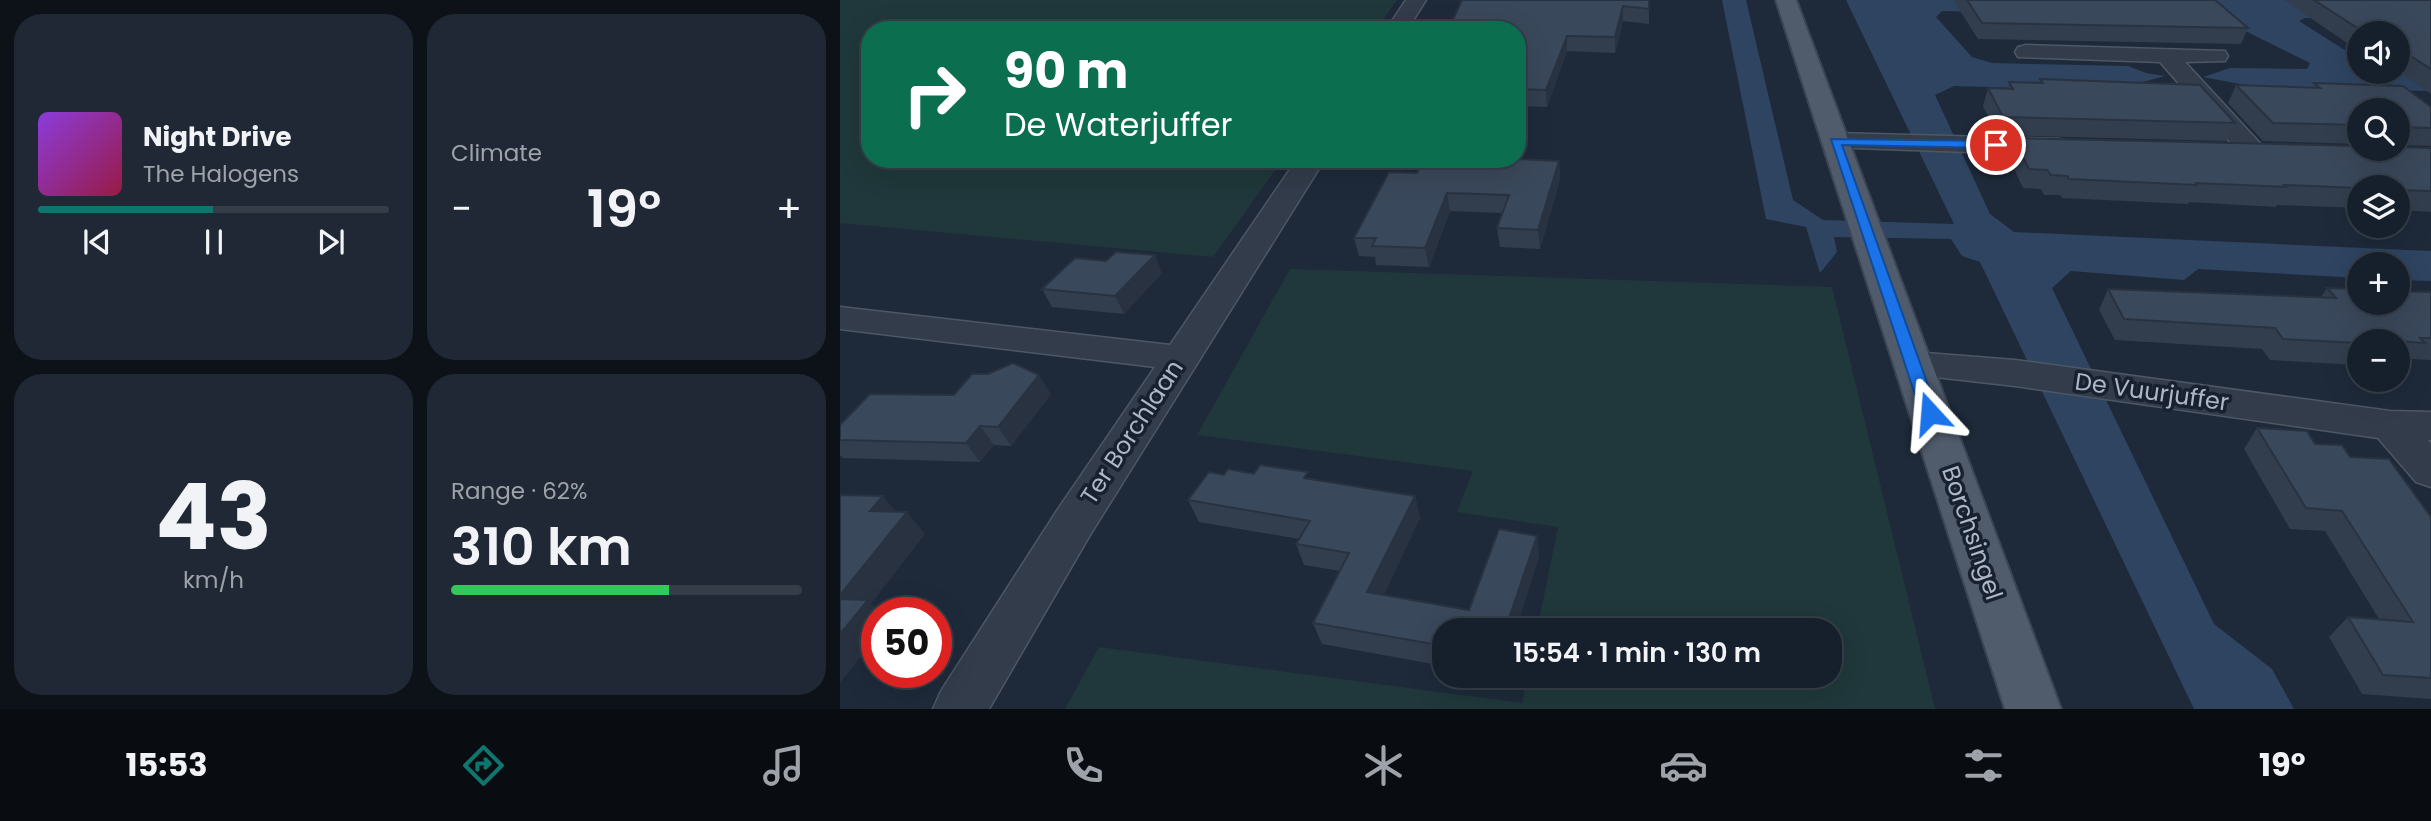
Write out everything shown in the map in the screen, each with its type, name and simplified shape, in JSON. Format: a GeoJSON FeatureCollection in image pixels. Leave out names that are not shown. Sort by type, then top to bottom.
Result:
{"type":"FeatureCollection","features":[{"type":"Feature","properties":{"kind":"main road","name":"Borchsingel"},"geometry":{"type":"LineString","coordinates":[[1786,0],[2033,709]]}},
{"type":"Feature","properties":{"kind":"street"},"geometry":{"type":"LineString","coordinates":[[1402,21],[1416,0]]}},
{"type":"Feature","properties":{"kind":"street"},"geometry":{"type":"LineString","coordinates":[[2026,52],[2217,56]]}},
{"type":"Feature","properties":{"kind":"street"},"geometry":{"type":"LineString","coordinates":[[2166,55],[2255,152]]}},
{"type":"Feature","properties":{"kind":"street"},"geometry":{"type":"LineString","coordinates":[[1835,141],[2079,147]]}},
{"type":"Feature","properties":{"kind":"street"},"geometry":{"type":"LineString","coordinates":[[2214,151],[2282,153]]}},
{"type":"Feature","properties":{"kind":"street","name":"Ter Borchlaan"},"geometry":{"type":"LineString","coordinates":[[960,709],[1179,358],[1305,168]]}},
{"type":"Feature","properties":{"kind":"street"},"geometry":{"type":"LineString","coordinates":[[840,318],[1179,358]]}},
{"type":"Feature","properties":{"kind":"street","name":"De Vuurjuffer"},"geometry":{"type":"LineString","coordinates":[[1913,364],[2015,373],[2390,425],[2431,426]]}},
{"type":"Feature","properties":{"kind":"street"},"geometry":{"type":"LineString","coordinates":[[2390,425],[2431,471]]}},
{"type":"Feature","properties":{"kind":"green space"},"geometry":{"type":"Polygon","coordinates":[[[840,0],[1397,0],[1382,21],[861,21],[861,168],[1277,168],[1213,257],[840,223],[840,0]]]}},
{"type":"Feature","properties":{"kind":"green space"},"geometry":{"type":"Polygon","coordinates":[[[1290,269],[1832,287],[1935,709],[1065,709],[1099,647],[1522,703],[1525,688],[1842,688],[1842,618],[1539,618],[1558,527],[1457,512],[1473,471],[1197,435],[1290,269]]]}},
{"type":"Feature","properties":{"kind":"water"},"geometry":{"type":"Polygon","coordinates":[[[1722,0],[1746,0],[1793,200],[1823,220],[1954,224],[1846,0],[2291,0],[2431,20],[2305,18],[2299,21],[2347,51],[2347,84],[2410,84],[2410,78],[2431,91],[2256,87],[2203,77],[2230,68],[2307,69],[2310,63],[2223,20],[2199,16],[1942,11],[1936,17],[1972,57],[1992,63],[2128,66],[2165,76],[2135,84],[2050,89],[1954,86],[1935,95],[1990,214],[2014,232],[2431,251],[2431,281],[2410,280],[2410,252],[2347,252],[2347,277],[2198,269],[2184,280],[2071,271],[2052,288],[2214,624],[2272,669],[2294,709],[2194,709],[1980,262],[1962,256],[1951,239],[1834,237],[1837,252],[1820,273],[1806,227],[1766,219],[1722,0]]]}},
{"type":"Feature","properties":{"kind":"building"},"geometry":{"type":"Polygon","coordinates":[[[1462,0],[1649,0],[1649,9],[1623,6],[1615,37],[1567,36],[1546,90],[1526,89],[1526,21],[1452,21],[1462,0]]]}},
{"type":"Feature","properties":{"kind":"building"},"geometry":{"type":"Polygon","coordinates":[[[1967,0],[2215,0],[2248,28],[1982,23],[1967,0]]]}},
{"type":"Feature","properties":{"kind":"building"},"geometry":{"type":"Polygon","coordinates":[[[2314,0],[2431,0],[2431,69],[2410,56],[2410,21],[2347,21],[2314,0]]]}},
{"type":"Feature","properties":{"kind":"building"},"geometry":{"type":"Polygon","coordinates":[[[2040,79],[2200,85],[2235,123],[2003,117],[1988,88],[2013,89],[2009,82],[2043,83],[2040,79]]]}},
{"type":"Feature","properties":{"kind":"building"},"geometry":{"type":"Polygon","coordinates":[[[2314,83],[2403,86],[2431,107],[2431,128],[2410,127],[2410,98],[2347,98],[2347,125],[2273,123],[2236,85],[2320,88],[2314,83]]]}},
{"type":"Feature","properties":{"kind":"building"},"geometry":{"type":"Polygon","coordinates":[[[2013,138],[2347,146],[2347,161],[2410,161],[2410,147],[2431,148],[2431,191],[2410,190],[2410,175],[2347,175],[2347,188],[2284,185],[2286,187],[2069,179],[2067,176],[2051,175],[2047,170],[2029,169],[2013,138]]]}},
{"type":"Feature","properties":{"kind":"building"},"geometry":{"type":"Polygon","coordinates":[[[1526,159],[1559,161],[1538,230],[1497,228],[1509,195],[1447,193],[1425,248],[1372,246],[1376,238],[1354,238],[1389,172],[1417,173],[1419,168],[1526,168],[1526,159]]]}},
{"type":"Feature","properties":{"kind":"building"},"geometry":{"type":"Polygon","coordinates":[[[1116,252],[1155,255],[1115,296],[1042,289],[1075,258],[1106,261],[1116,252]]]}},
{"type":"Feature","properties":{"kind":"building"},"geometry":{"type":"Polygon","coordinates":[[[2327,288],[2347,289],[2347,315],[2410,315],[2410,291],[2431,292],[2431,338],[2420,338],[2425,343],[2410,342],[2410,329],[2347,329],[2347,342],[2283,339],[2275,328],[2124,319],[2108,289],[2336,298],[2327,288]]]}},
{"type":"Feature","properties":{"kind":"building"},"geometry":{"type":"Polygon","coordinates":[[[1013,363],[1039,375],[998,427],[980,426],[966,443],[840,440],[840,425],[870,394],[954,395],[972,374],[988,374],[1013,363]]]}},
{"type":"Feature","properties":{"kind":"building"},"geometry":{"type":"Polygon","coordinates":[[[2257,428],[2307,431],[2315,444],[2342,445],[2350,457],[2389,459],[2431,517],[2431,678],[2383,675],[2348,617],[2413,622],[2342,511],[2306,508],[2257,428]]]}},
{"type":"Feature","properties":{"kind":"building"},"geometry":{"type":"Polygon","coordinates":[[[1260,465],[1308,472],[1304,478],[1415,496],[1367,592],[1469,610],[1499,529],[1537,536],[1509,618],[1432,618],[1432,644],[1313,623],[1349,553],[1296,544],[1310,521],[1188,500],[1209,472],[1224,475],[1228,469],[1254,474],[1260,465]]]}},
{"type":"Feature","properties":{"kind":"building"},"geometry":{"type":"Polygon","coordinates":[[[840,495],[883,496],[870,511],[907,512],[840,595],[840,495]]]}},
{"type":"Feature","properties":{"kind":"building"},"geometry":{"type":"Polygon","coordinates":[[[840,599],[861,600],[861,608],[840,634],[840,599]]]}},
{"type":"Feature","properties":{"kind":"route"},"geometry":{"type":"LineString","coordinates":[[1930,413],[1835,141],[1996,145]]}}]}
